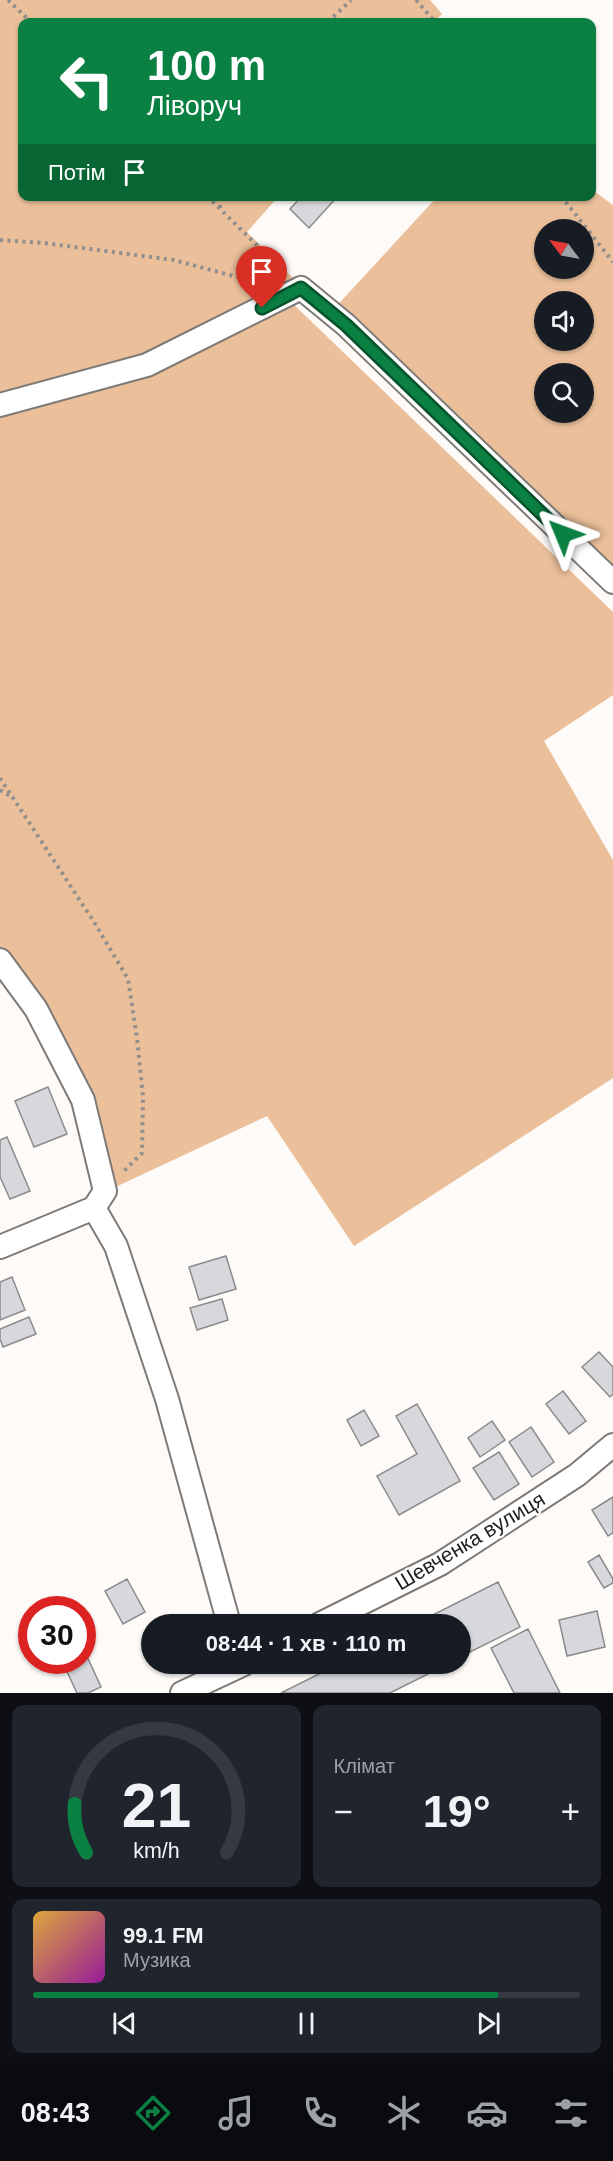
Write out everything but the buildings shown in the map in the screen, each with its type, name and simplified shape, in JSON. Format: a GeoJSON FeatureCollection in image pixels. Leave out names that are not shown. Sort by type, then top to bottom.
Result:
{"type":"FeatureCollection","features":[{"type":"Feature","properties":{"kind":"street"},"geometry":{"type":"LineString","coordinates":[[0,405],[147,365],[301,288],[346,325],[613,582]]}},
{"type":"Feature","properties":{"kind":"street"},"geometry":{"type":"LineString","coordinates":[[0,960],[36,1010],[83,1100],[99,1199],[167,1399],[225,1614]]}},
{"type":"Feature","properties":{"kind":"street"},"geometry":{"type":"LineString","coordinates":[[0,1247],[99,1199]]}},
{"type":"Feature","properties":{"kind":"street","name":"Шевченка вулиця"},"geometry":{"type":"LineString","coordinates":[[340,1614],[440,1564],[577,1475],[613,1445]]}},
{"type":"Feature","properties":{"kind":"street"},"geometry":{"type":"LineString","coordinates":[[182,1693],[221,1674]]}},
{"type":"Feature","properties":{"kind":"path"},"geometry":{"type":"LineString","coordinates":[[8,0],[27,18]]}},
{"type":"Feature","properties":{"kind":"path"},"geometry":{"type":"LineString","coordinates":[[332,18],[351,0]]}},
{"type":"Feature","properties":{"kind":"path"},"geometry":{"type":"LineString","coordinates":[[416,0],[432,18]]}},
{"type":"Feature","properties":{"kind":"path"},"geometry":{"type":"LineString","coordinates":[[212,201],[301,288]]}},
{"type":"Feature","properties":{"kind":"path"},"geometry":{"type":"LineString","coordinates":[[220,201],[220,209]]}},
{"type":"Feature","properties":{"kind":"path"},"geometry":{"type":"LineString","coordinates":[[565,201],[613,262]]}},
{"type":"Feature","properties":{"kind":"path"},"geometry":{"type":"LineString","coordinates":[[0,240],[44,243],[174,261],[255,282],[301,288]]}},
{"type":"Feature","properties":{"kind":"path"},"geometry":{"type":"LineString","coordinates":[[0,778],[94,922],[128,979],[143,1097],[142,1153],[99,1199]]}},
{"type":"Feature","properties":{"kind":"path"},"geometry":{"type":"LineString","coordinates":[[0,790],[12,797]]}},
{"type":"Feature","properties":{"kind":"shaded area"},"geometry":{"type":"Polygon","coordinates":[[[0,0],[430,0],[442,14],[438,18],[18,18],[18,201],[274,201],[247,232],[301,286],[146,363],[0,403],[0,0]]]}},
{"type":"Feature","properties":{"kind":"shaded area"},"geometry":{"type":"Polygon","coordinates":[[[596,193],[613,205],[613,580],[332,311],[433,201],[596,201],[596,193]]]}},
{"type":"Feature","properties":{"kind":"shaded area"},"geometry":{"type":"Polygon","coordinates":[[[287,298],[613,612],[613,695],[544,741],[613,860],[613,1078],[354,1246],[267,1116],[107,1191],[85,1099],[0,957],[0,407],[147,367],[287,298]]]}},
{"type":"Feature","properties":{"kind":"route"},"geometry":{"type":"LineString","coordinates":[[262,308],[301,288],[346,325],[563,534]]}}]}
